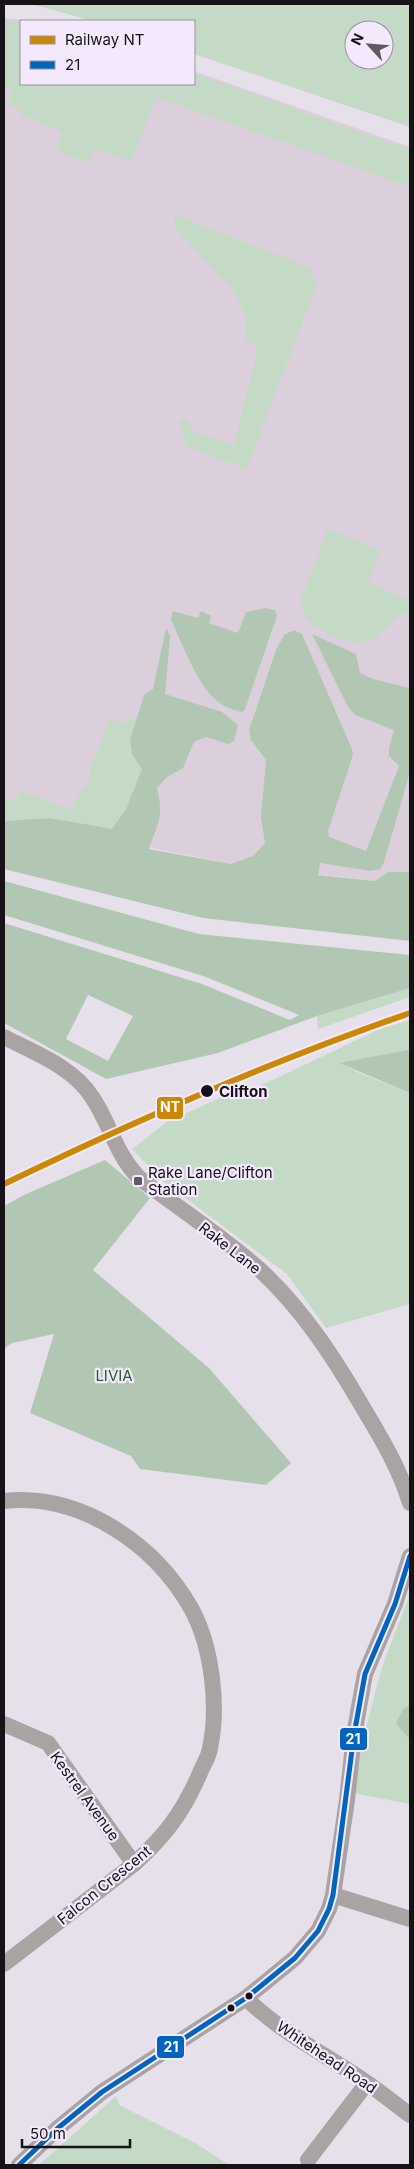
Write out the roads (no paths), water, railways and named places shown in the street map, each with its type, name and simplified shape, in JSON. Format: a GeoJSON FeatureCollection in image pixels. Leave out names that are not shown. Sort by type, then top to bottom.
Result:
{"type":"FeatureCollection","features":[{"type":"Feature","properties":{"kind":"street","name":"Rake Lane"},"geometry":{"type":"LineString","coordinates":[[4,1038],[66,1071],[78,1080],[95,1102],[125,1163],[138,1177],[259,1269],[304,1319],[339,1366],[388,1449],[404,1483],[410,1503]]}},
{"type":"Feature","properties":{"kind":"street","name":"Falcon Crescent"},"geometry":{"type":"LineString","coordinates":[[4,1501],[18,1499],[52,1503],[94,1517],[117,1530],[139,1546],[167,1573],[192,1610],[202,1636],[210,1664],[214,1705],[210,1749],[190,1795],[173,1823],[134,1864],[4,1964]]}},
{"type":"Feature","properties":{"kind":"street"},"geometry":{"type":"LineString","coordinates":[[19,2165],[58,2128],[102,2092],[246,1998],[295,1958],[312,1941],[324,1920],[333,1895],[347,1800],[354,1735],[365,1674],[395,1604],[410,1556]]}},
{"type":"Feature","properties":{"kind":"street","name":"Kestrel Avenue"},"geometry":{"type":"LineString","coordinates":[[4,1724],[48,1743],[134,1864]]}},
{"type":"Feature","properties":{"kind":"street"},"geometry":{"type":"LineString","coordinates":[[333,1895],[410,1919]]}},
{"type":"Feature","properties":{"kind":"street","name":"Whitehead Road"},"geometry":{"type":"LineString","coordinates":[[246,1998],[267,2016],[320,2054],[367,2083],[410,2115]]}},
{"type":"Feature","properties":{"kind":"street"},"geometry":{"type":"LineString","coordinates":[[308,2160],[367,2083]]}},
{"type":"Feature","properties":{"kind":"rail line","name":"NT"},"geometry":{"type":"LineString","coordinates":[[4,1184],[205,1092],[307,1051],[410,1013]]}},
{"type":"Feature","properties":{"kind":"place","name":"Clifton"},"geometry":{"type":"Point","coordinates":[207,1091]}},
{"type":"Feature","properties":{"kind":"place","name":"Rake Lane/Clifton Station"},"geometry":{"type":"Point","coordinates":[138,1181]}},
{"type":"Feature","properties":{"kind":"park label","name":"LIVIA"},"geometry":{"type":"Point","coordinates":[114,1375]}}]}
